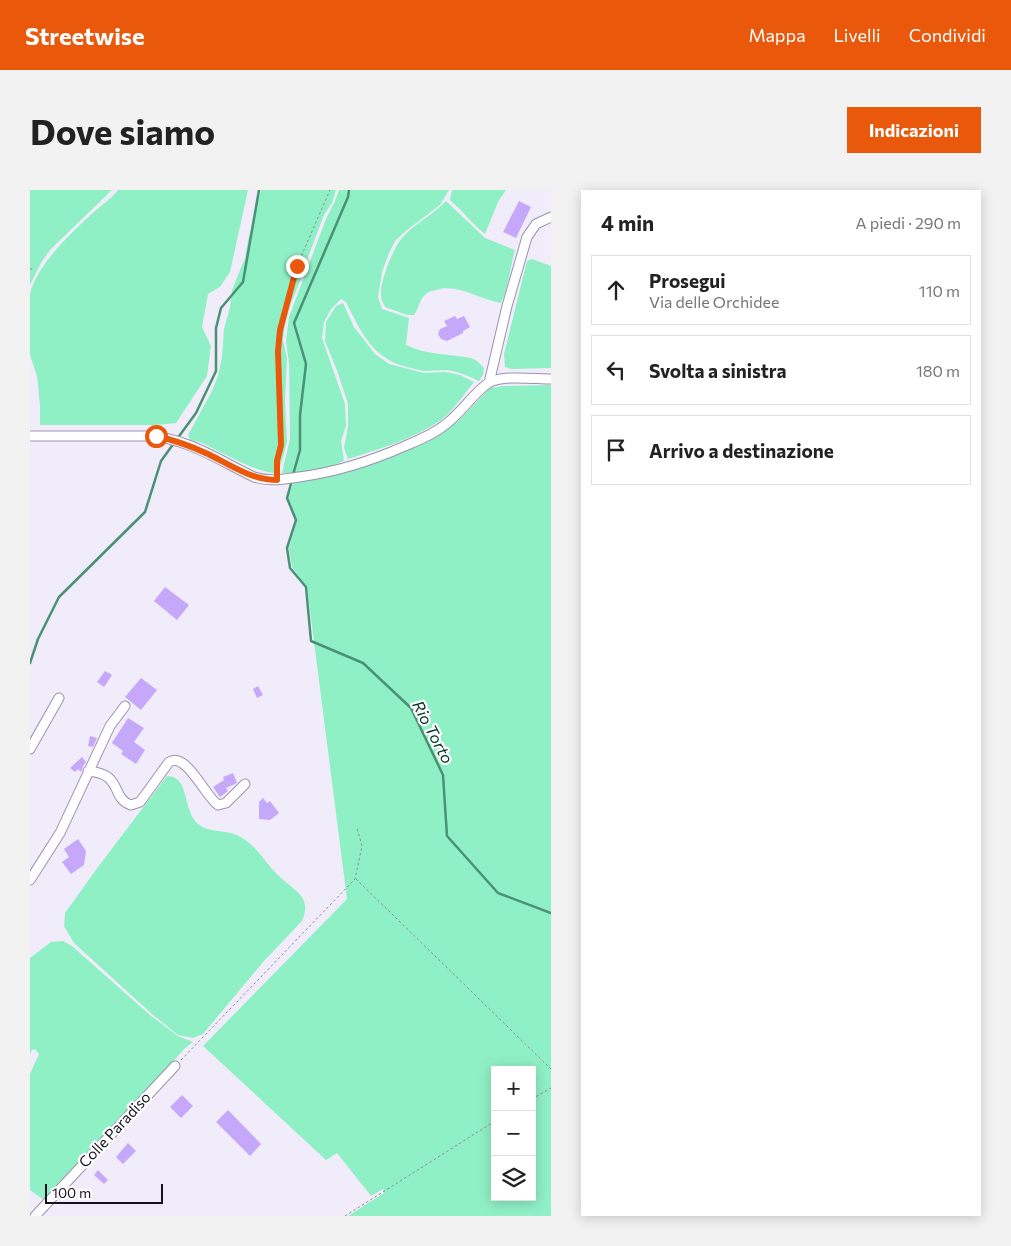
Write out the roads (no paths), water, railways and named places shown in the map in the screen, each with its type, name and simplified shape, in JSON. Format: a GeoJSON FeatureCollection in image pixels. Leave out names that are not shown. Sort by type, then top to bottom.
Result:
{"type":"FeatureCollection","features":[{"type":"Feature","properties":{"kind":"street"},"geometry":{"type":"LineString","coordinates":[[489,383],[507,306],[527,237],[536,224],[551,217]]}},
{"type":"Feature","properties":{"kind":"street"},"geometry":{"type":"LineString","coordinates":[[30,436],[160,437],[181,442],[257,478],[282,479],[302,477],[356,466],[427,436],[451,421],[489,383],[504,379],[551,380]]}},
{"type":"Feature","properties":{"kind":"street"},"geometry":{"type":"LineString","coordinates":[[30,749],[59,698]]}},
{"type":"Feature","properties":{"kind":"street"},"geometry":{"type":"LineString","coordinates":[[30,880],[60,833],[110,726],[125,706]]}},
{"type":"Feature","properties":{"kind":"street"},"geometry":{"type":"LineString","coordinates":[[88,771],[109,777],[124,801],[131,805],[140,802],[173,759],[179,760],[189,767],[210,798],[218,805],[226,803],[245,784]]}},
{"type":"Feature","properties":{"kind":"street","name":"Colle Paradiso"},"geometry":{"type":"LineString","coordinates":[[35,1216],[175,1066]]}},
{"type":"Feature","properties":{"kind":"waterway"},"geometry":{"type":"LineString","coordinates":[[177,439],[196,413],[216,371],[216,328],[221,308],[243,282],[259,190]]}},
{"type":"Feature","properties":{"kind":"waterway","name":"Rio Torto"},"geometry":{"type":"LineString","coordinates":[[293,475],[300,450],[300,415],[306,364],[294,323],[348,197],[349,190]]}},
{"type":"Feature","properties":{"kind":"waterway"},"geometry":{"type":"LineString","coordinates":[[30,663],[38,639],[59,597],[145,512],[161,461],[174,443]]}},
{"type":"Feature","properties":{"kind":"waterway","name":"Rio Torto"},"geometry":{"type":"LineString","coordinates":[[292,480],[287,498],[296,520],[287,548],[290,568],[306,587],[311,641],[363,663],[411,708],[443,775],[447,836],[498,893],[551,913]]}}]}
